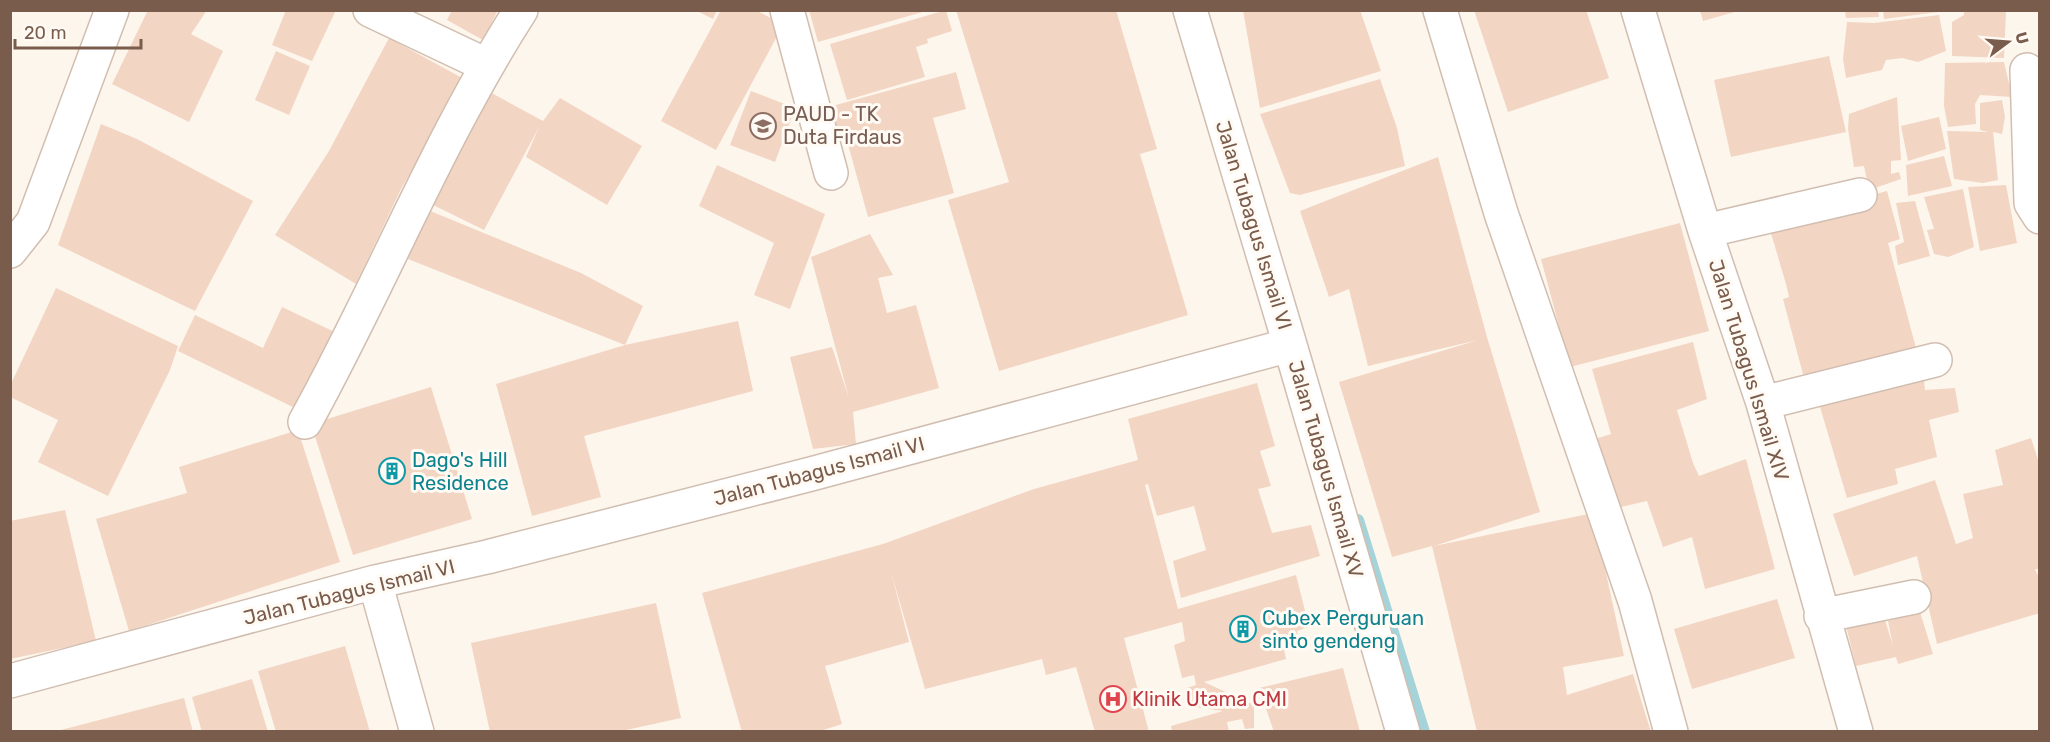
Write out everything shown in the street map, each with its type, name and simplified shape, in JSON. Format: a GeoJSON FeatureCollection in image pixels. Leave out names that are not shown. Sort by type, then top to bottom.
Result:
{"type":"FeatureCollection","features":[{"type":"Feature","properties":{"kind":"street"},"geometry":{"type":"LineString","coordinates":[[10,251],[33,222],[112,10]]}},
{"type":"Feature","properties":{"kind":"street"},"geometry":{"type":"LineString","coordinates":[[370,10],[486,65]]}},
{"type":"Feature","properties":{"kind":"street"},"geometry":{"type":"LineString","coordinates":[[304,422],[334,370],[486,65],[520,10]]}},
{"type":"Feature","properties":{"kind":"street"},"geometry":{"type":"LineString","coordinates":[[788,10],[831,173]]}},
{"type":"Feature","properties":{"kind":"street","name":"Jalan Tubagus Ismail VI"},"geometry":{"type":"LineString","coordinates":[[10,681],[375,582],[487,557],[812,474],[1290,345],[1190,10]]}},
{"type":"Feature","properties":{"kind":"street"},"geometry":{"type":"LineString","coordinates":[[1440,10],[1501,213],[1635,601],[1671,732]]}},
{"type":"Feature","properties":{"kind":"street","name":"Jalan Tubagus Ismail XIV"},"geometry":{"type":"LineString","coordinates":[[1638,10],[1705,231],[1763,403],[1821,616],[1856,732]]}},
{"type":"Feature","properties":{"kind":"street"},"geometry":{"type":"LineString","coordinates":[[2027,70],[2031,203],[2040,217]]}},
{"type":"Feature","properties":{"kind":"street"},"geometry":{"type":"LineString","coordinates":[[1705,231],[1860,195]]}},
{"type":"Feature","properties":{"kind":"street","name":"Jalan Tubagus Ismail XV"},"geometry":{"type":"LineString","coordinates":[[1290,345],[1403,732]]}},
{"type":"Feature","properties":{"kind":"street"},"geometry":{"type":"LineString","coordinates":[[1763,403],[1935,360]]}},
{"type":"Feature","properties":{"kind":"street"},"geometry":{"type":"LineString","coordinates":[[375,582],[417,732]]}},
{"type":"Feature","properties":{"kind":"street"},"geometry":{"type":"LineString","coordinates":[[1821,616],[1914,597]]}},
{"type":"Feature","properties":{"kind":"building"},"geometry":{"type":"Polygon","coordinates":[[[148,10],[207,10],[191,34],[223,51],[189,122],[112,84],[148,10]]]}},
{"type":"Feature","properties":{"kind":"building"},"geometry":{"type":"Polygon","coordinates":[[[286,10],[336,10],[312,61],[272,45],[286,10]]]}},
{"type":"Feature","properties":{"kind":"building"},"geometry":{"type":"Polygon","coordinates":[[[452,10],[498,10],[483,40],[447,20],[452,10]]]}},
{"type":"Feature","properties":{"kind":"building"},"geometry":{"type":"Polygon","coordinates":[[[695,10],[717,10],[713,19],[695,10]]]}},
{"type":"Feature","properties":{"kind":"building"},"geometry":{"type":"Polygon","coordinates":[[[721,10],[756,10],[783,25],[716,150],[661,121],[721,10]]]}},
{"type":"Feature","properties":{"kind":"building"},"geometry":{"type":"Polygon","coordinates":[[[809,10],[926,10],[926,11],[818,42],[809,10]]]}},
{"type":"Feature","properties":{"kind":"building"},"geometry":{"type":"Polygon","coordinates":[[[946,10],[952,31],[927,39],[928,43],[916,47],[925,77],[847,100],[830,44],[946,10]]]}},
{"type":"Feature","properties":{"kind":"building"},"geometry":{"type":"Polygon","coordinates":[[[956,10],[1116,10],[1157,149],[1140,154],[1188,315],[999,371],[948,200],[1009,182],[956,10]]]}},
{"type":"Feature","properties":{"kind":"building"},"geometry":{"type":"Polygon","coordinates":[[[1243,10],[1360,10],[1381,71],[1260,108],[1243,10]]]}},
{"type":"Feature","properties":{"kind":"building"},"geometry":{"type":"Polygon","coordinates":[[[1474,10],[1586,10],[1609,78],[1508,112],[1474,10]]]}},
{"type":"Feature","properties":{"kind":"building"},"geometry":{"type":"Polygon","coordinates":[[[1700,10],[1738,10],[1738,11],[1703,21],[1700,10]]]}},
{"type":"Feature","properties":{"kind":"building"},"geometry":{"type":"Polygon","coordinates":[[[1845,10],[1878,10],[1879,17],[1846,18],[1845,10]]]}},
{"type":"Feature","properties":{"kind":"building"},"geometry":{"type":"Polygon","coordinates":[[[1883,10],[1938,10],[1938,12],[1884,19],[1883,10]]]}},
{"type":"Feature","properties":{"kind":"building"},"geometry":{"type":"Polygon","coordinates":[[[1964,10],[2006,10],[2004,58],[1952,56],[1952,22],[1964,15],[1964,10]]]}},
{"type":"Feature","properties":{"kind":"building"},"geometry":{"type":"Polygon","coordinates":[[[1939,15],[1946,51],[1918,62],[1902,58],[1886,60],[1882,70],[1846,78],[1843,59],[1847,22],[1874,23],[1939,15]]]}},
{"type":"Feature","properties":{"kind":"building"},"geometry":{"type":"Polygon","coordinates":[[[389,38],[464,79],[401,189],[356,284],[275,235],[329,151],[389,38]]]}},
{"type":"Feature","properties":{"kind":"building"},"geometry":{"type":"Polygon","coordinates":[[[276,51],[310,66],[289,115],[255,100],[276,51]]]}},
{"type":"Feature","properties":{"kind":"building"},"geometry":{"type":"Polygon","coordinates":[[[1829,56],[1846,132],[1731,157],[1714,80],[1829,56]]]}},
{"type":"Feature","properties":{"kind":"building"},"geometry":{"type":"Polygon","coordinates":[[[2004,62],[2012,97],[1980,95],[1975,104],[1976,124],[1948,127],[1944,106],[1945,63],[2004,62]]]}},
{"type":"Feature","properties":{"kind":"building"},"geometry":{"type":"Polygon","coordinates":[[[956,72],[966,109],[933,118],[954,193],[868,217],[843,126],[831,129],[825,108],[956,72]]]}},
{"type":"Feature","properties":{"kind":"building"},"geometry":{"type":"Polygon","coordinates":[[[1380,79],[1397,128],[1405,166],[1300,195],[1290,193],[1260,114],[1380,79]]]}},
{"type":"Feature","properties":{"kind":"building"},"geometry":{"type":"Polygon","coordinates":[[[488,91],[543,121],[560,98],[642,146],[607,205],[526,157],[539,127],[484,230],[425,201],[488,91]]]}},
{"type":"Feature","properties":{"kind":"building","name":"PAUD - TK Duta Firdaus"},"geometry":{"type":"Polygon","coordinates":[[[751,91],[795,108],[775,162],[730,145],[751,91]]]}},
{"type":"Feature","properties":{"kind":"building"},"geometry":{"type":"Polygon","coordinates":[[[1897,97],[1901,160],[1891,161],[1891,174],[1899,172],[1901,179],[1869,190],[1864,166],[1854,167],[1848,129],[1849,114],[1897,97]]]}},
{"type":"Feature","properties":{"kind":"building"},"geometry":{"type":"Polygon","coordinates":[[[2002,100],[2005,117],[2002,134],[1993,132],[1998,180],[1983,183],[1954,179],[1947,131],[1988,132],[1980,130],[1980,103],[2002,100]]]}},
{"type":"Feature","properties":{"kind":"building"},"geometry":{"type":"Polygon","coordinates":[[[1939,117],[1946,149],[1908,161],[1901,126],[1939,117]]]}},
{"type":"Feature","properties":{"kind":"building"},"geometry":{"type":"Polygon","coordinates":[[[101,124],[137,139],[253,201],[195,311],[58,245],[101,124]]]}},
{"type":"Feature","properties":{"kind":"building"},"geometry":{"type":"Polygon","coordinates":[[[1944,156],[1952,186],[1908,196],[1906,165],[1944,156]]]}},
{"type":"Feature","properties":{"kind":"building"},"geometry":{"type":"Polygon","coordinates":[[[1438,157],[1487,337],[1540,512],[1434,546],[1593,513],[1624,656],[1563,667],[1567,695],[1633,674],[1651,732],[1477,732],[1432,546],[1392,557],[1339,382],[1478,340],[1368,366],[1349,289],[1329,297],[1300,211],[1438,157]]]}},
{"type":"Feature","properties":{"kind":"building"},"geometry":{"type":"Polygon","coordinates":[[[717,165],[825,214],[790,309],[754,295],[774,243],[699,206],[717,165]]]}},
{"type":"Feature","properties":{"kind":"building"},"geometry":{"type":"Polygon","coordinates":[[[2006,185],[2017,243],[1980,251],[1968,187],[2006,185]]]}},
{"type":"Feature","properties":{"kind":"building"},"geometry":{"type":"Polygon","coordinates":[[[1963,189],[1974,247],[1948,257],[1934,254],[1927,230],[1934,229],[1924,197],[1963,189]]]}},
{"type":"Feature","properties":{"kind":"building"},"geometry":{"type":"Polygon","coordinates":[[[1887,191],[1900,239],[1888,243],[1916,348],[1804,378],[1783,299],[1789,297],[1786,284],[1768,223],[1887,191]]]}},
{"type":"Feature","properties":{"kind":"building"},"geometry":{"type":"Polygon","coordinates":[[[1915,201],[1930,256],[1898,265],[1895,246],[1904,242],[1896,203],[1915,201]]]}},
{"type":"Feature","properties":{"kind":"building"},"geometry":{"type":"Polygon","coordinates":[[[423,208],[581,273],[643,306],[625,345],[403,257],[423,208]]]}},
{"type":"Feature","properties":{"kind":"building"},"geometry":{"type":"Polygon","coordinates":[[[1680,223],[1709,331],[1570,367],[1541,259],[1680,223]]]}},
{"type":"Feature","properties":{"kind":"building"},"geometry":{"type":"Polygon","coordinates":[[[870,234],[893,275],[878,278],[887,313],[916,305],[939,388],[853,412],[856,444],[813,449],[790,357],[832,347],[849,398],[811,257],[870,234]]]}},
{"type":"Feature","properties":{"kind":"building"},"geometry":{"type":"Polygon","coordinates":[[[56,288],[178,346],[170,370],[108,496],[38,462],[58,420],[10,397],[10,386],[56,288]]]}},
{"type":"Feature","properties":{"kind":"building"},"geometry":{"type":"Polygon","coordinates":[[[282,307],[341,335],[305,413],[178,351],[195,315],[263,348],[282,307]]]}},
{"type":"Feature","properties":{"kind":"building"},"geometry":{"type":"Polygon","coordinates":[[[738,321],[753,391],[584,436],[601,497],[532,516],[496,384],[625,345],[738,321]]]}},
{"type":"Feature","properties":{"kind":"building"},"geometry":{"type":"Polygon","coordinates":[[[1693,342],[1707,399],[1677,410],[1693,463],[1699,476],[1746,459],[1775,569],[1705,589],[1692,537],[1663,547],[1647,501],[1612,509],[1592,440],[1611,434],[1592,369],[1693,342]]]}},
{"type":"Feature","properties":{"kind":"building"},"geometry":{"type":"Polygon","coordinates":[[[1923,370],[1925,390],[1955,388],[1959,412],[1929,420],[1937,457],[1895,469],[1898,484],[1847,498],[1815,390],[1923,370]]]}},
{"type":"Feature","properties":{"kind":"building"},"geometry":{"type":"Polygon","coordinates":[[[1257,383],[1275,446],[1260,451],[1271,486],[1258,489],[1272,533],[1311,525],[1320,556],[1181,598],[1173,561],[1206,550],[1194,506],[1157,516],[1148,484],[1145,485],[1178,609],[1296,575],[1309,627],[1297,631],[1299,642],[1283,645],[1286,659],[1204,682],[1254,705],[1254,728],[1245,729],[1242,719],[1227,722],[1229,732],[1172,732],[1171,726],[1223,711],[1189,706],[1187,688],[1196,685],[1194,675],[1182,678],[1174,645],[1185,641],[1182,622],[1124,638],[1149,732],[1095,732],[1076,667],[1046,675],[1042,659],[925,689],[891,572],[909,642],[825,666],[842,724],[817,732],[742,732],[702,593],[883,544],[1034,489],[1138,460],[1128,419],[1257,383]]]}},
{"type":"Feature","properties":{"kind":"building","name":"Dago's Hill Residence"},"geometry":{"type":"Polygon","coordinates":[[[431,387],[472,519],[353,555],[311,424],[431,387]]]}},
{"type":"Feature","properties":{"kind":"building"},"geometry":{"type":"Polygon","coordinates":[[[298,430],[340,562],[129,631],[96,519],[187,493],[179,467],[298,430]]]}},
{"type":"Feature","properties":{"kind":"building"},"geometry":{"type":"Polygon","coordinates":[[[2031,438],[2040,466],[2040,569],[2035,569],[2040,580],[2040,613],[1937,644],[1917,556],[1854,576],[1833,514],[1935,480],[1956,544],[1973,538],[1963,494],[2003,485],[1995,450],[2031,438]]]}},
{"type":"Feature","properties":{"kind":"building"},"geometry":{"type":"Polygon","coordinates":[[[65,510],[96,641],[10,659],[10,521],[65,510]]]}},
{"type":"Feature","properties":{"kind":"building"},"geometry":{"type":"Polygon","coordinates":[[[1777,599],[1795,658],[1692,689],[1674,629],[1777,599]]]}},
{"type":"Feature","properties":{"kind":"building"},"geometry":{"type":"Polygon","coordinates":[[[656,603],[681,718],[617,732],[490,732],[471,643],[656,603]]]}},
{"type":"Feature","properties":{"kind":"building"},"geometry":{"type":"Polygon","coordinates":[[[1881,607],[1893,646],[1888,621],[1920,612],[1933,654],[1898,664],[1896,657],[1856,666],[1843,614],[1881,607]]]}},
{"type":"Feature","properties":{"kind":"building"},"geometry":{"type":"Polygon","coordinates":[[[345,646],[370,732],[276,732],[258,671],[345,646]]]}},
{"type":"Feature","properties":{"kind":"building"},"geometry":{"type":"Polygon","coordinates":[[[1343,668],[1360,732],[1274,732],[1259,688],[1343,668]]]}},
{"type":"Feature","properties":{"kind":"building"},"geometry":{"type":"Polygon","coordinates":[[[252,679],[268,732],[202,732],[192,697],[252,679]]]}},
{"type":"Feature","properties":{"kind":"building"},"geometry":{"type":"Polygon","coordinates":[[[184,698],[193,732],[57,732],[57,731],[184,698]]]}},
{"type":"Feature","properties":{"kind":"waterway"},"geometry":{"type":"LineString","coordinates":[[1358,520],[1424,732]]}},
{"type":"Feature","properties":{"kind":"place","name":"PAUD - TK Duta Firdaus"},"geometry":{"type":"Point","coordinates":[763,126]}},
{"type":"Feature","properties":{"kind":"place","name":"Dago's Hill Residence"},"geometry":{"type":"Point","coordinates":[392,471]}},
{"type":"Feature","properties":{"kind":"place","name":"Cubex Perguruan sinto gendeng"},"geometry":{"type":"Point","coordinates":[1243,629]}},
{"type":"Feature","properties":{"kind":"place","name":"Klinik Utama CMI"},"geometry":{"type":"Point","coordinates":[1113,699]}}]}
